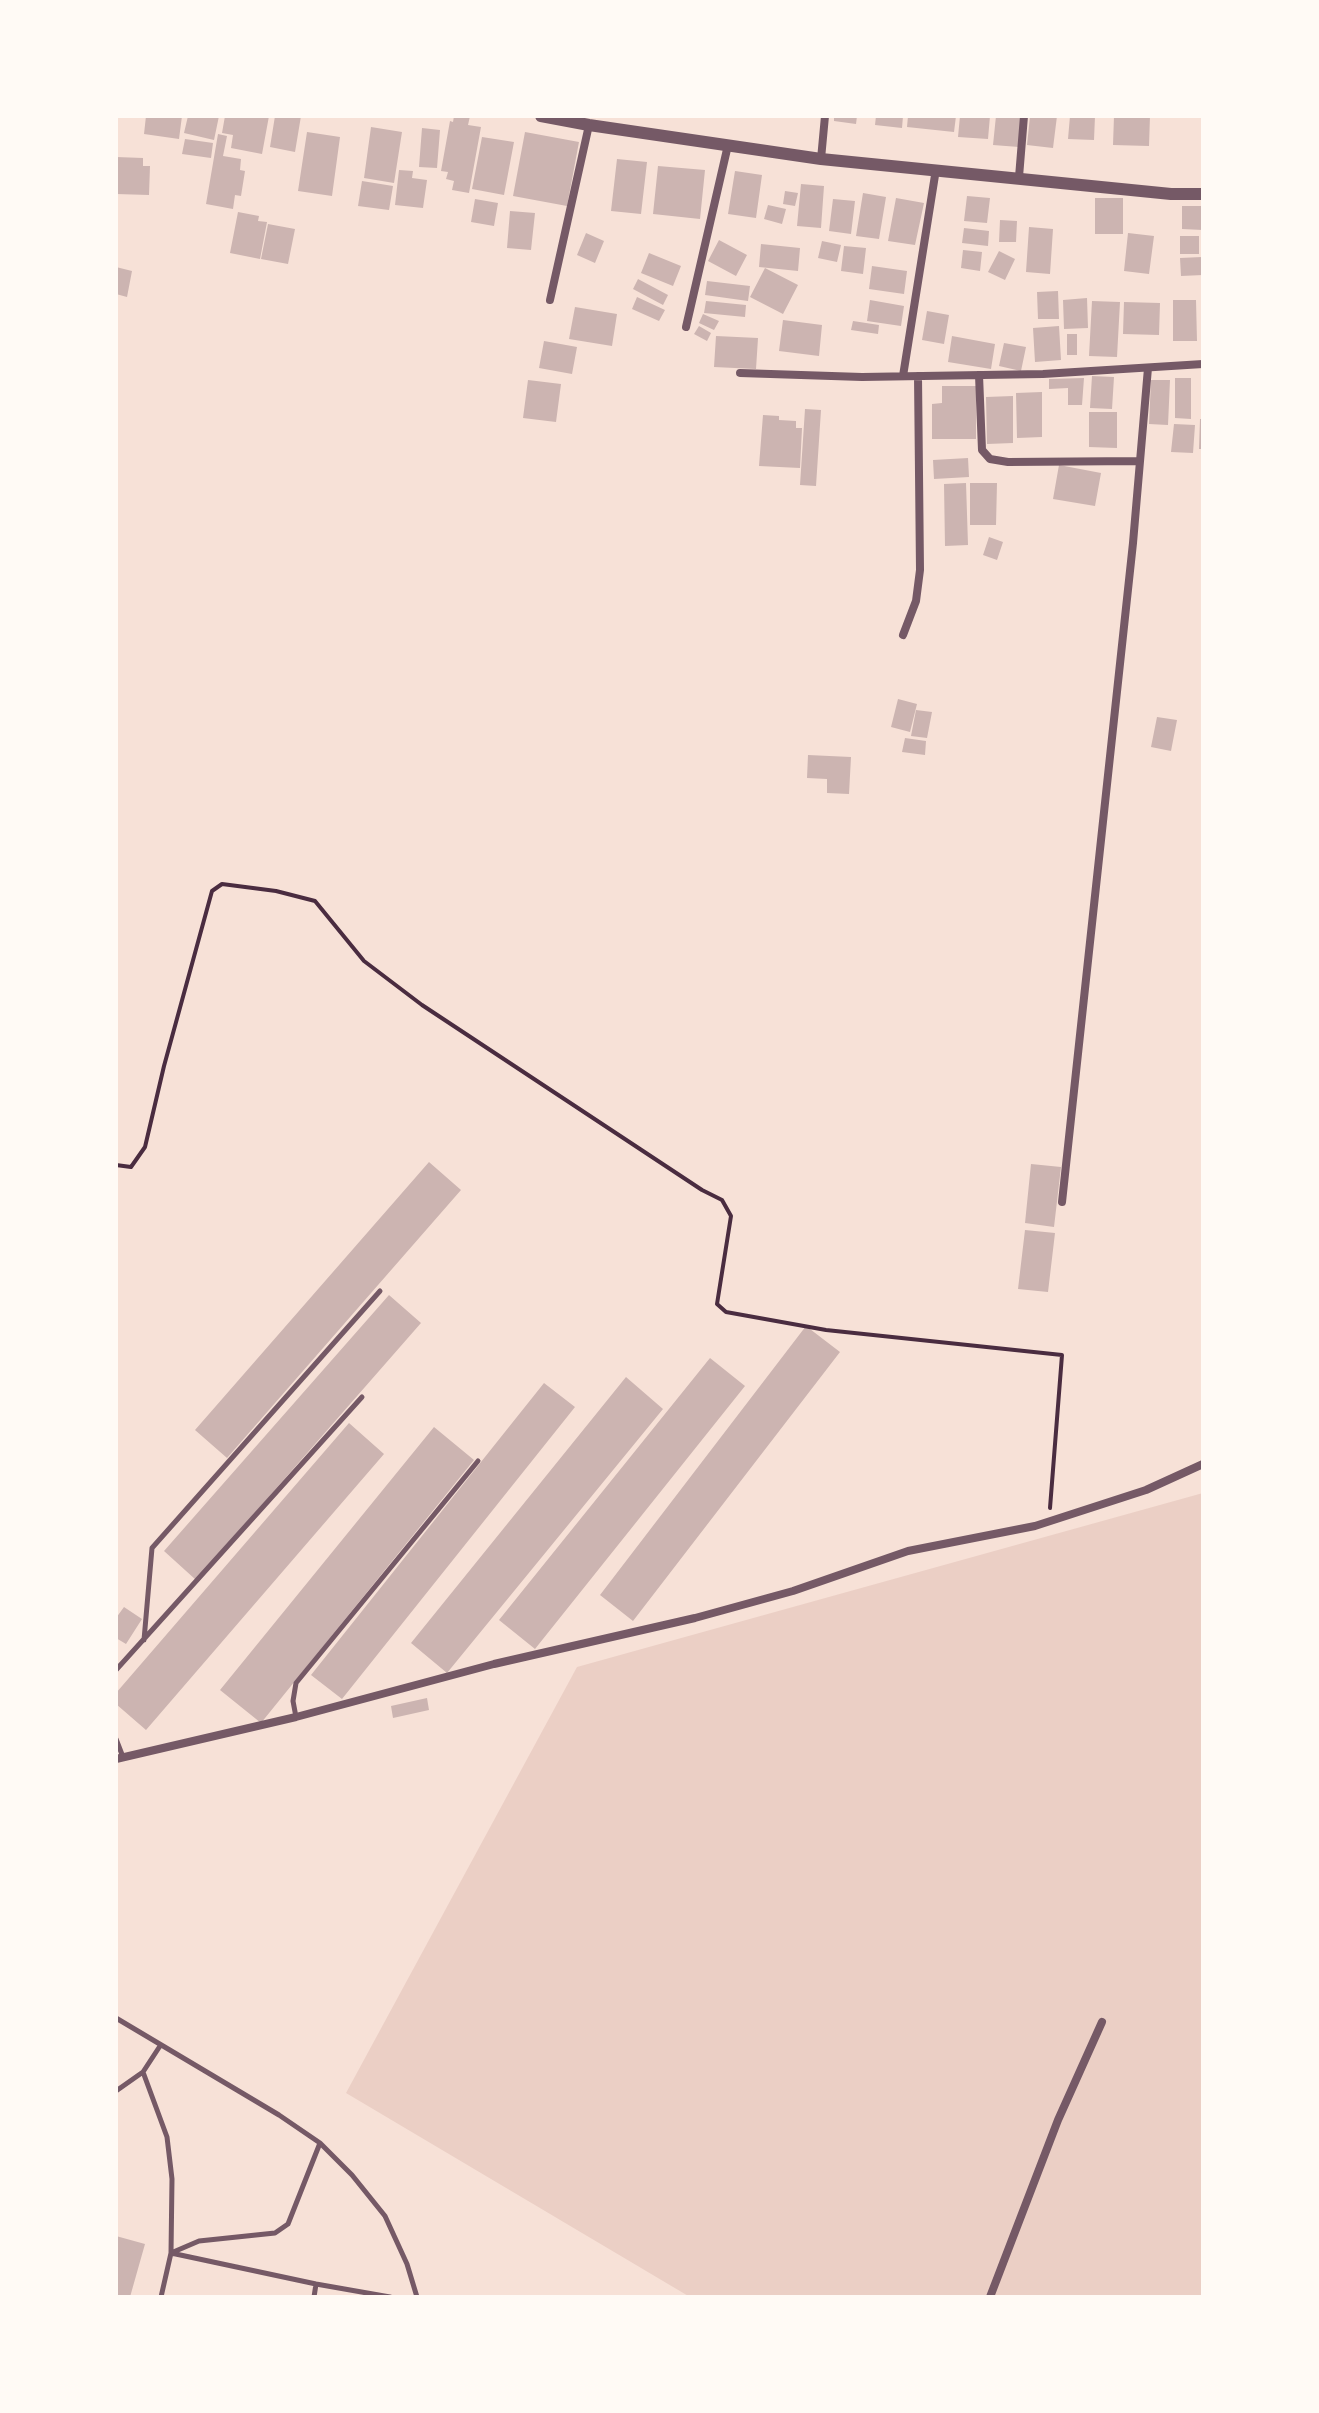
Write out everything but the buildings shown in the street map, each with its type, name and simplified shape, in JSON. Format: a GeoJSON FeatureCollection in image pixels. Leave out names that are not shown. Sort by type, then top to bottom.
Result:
{"type":"FeatureCollection","features":[{"type":"Feature","properties":{"kind":"street"},"geometry":{"type":"LineString","coordinates":[[541,116],[821,159],[1171,194],[1203,194]]}},
{"type":"Feature","properties":{"kind":"street"},"geometry":{"type":"LineString","coordinates":[[821,159],[825,116]]}},
{"type":"Feature","properties":{"kind":"street"},"geometry":{"type":"LineString","coordinates":[[1019,177],[1024,116]]}},
{"type":"Feature","properties":{"kind":"street"},"geometry":{"type":"LineString","coordinates":[[550,300],[589,125]]}},
{"type":"Feature","properties":{"kind":"street"},"geometry":{"type":"LineString","coordinates":[[686,327],[728,145]]}},
{"type":"Feature","properties":{"kind":"street"},"geometry":{"type":"LineString","coordinates":[[903,376],[936,169]]}},
{"type":"Feature","properties":{"kind":"street"},"geometry":{"type":"LineString","coordinates":[[740,373],[979,375],[1203,364]]}},
{"type":"Feature","properties":{"kind":"street"},"geometry":{"type":"LineString","coordinates":[[1062,1202],[1148,368]]}},
{"type":"Feature","properties":{"kind":"street"},"geometry":{"type":"LineString","coordinates":[[979,375],[984,456],[994,461],[1140,461]]}},
{"type":"Feature","properties":{"kind":"street"},"geometry":{"type":"LineString","coordinates":[[903,635],[916,601],[920,570],[918,376]]}},
{"type":"Feature","properties":{"kind":"street"},"geometry":{"type":"LineString","coordinates":[[119,1758],[296,1717],[494,1664],[695,1618],[793,1591],[908,1551],[1049,1522],[1146,1490],[1203,1464]]}},
{"type":"Feature","properties":{"kind":"street"},"geometry":{"type":"LineString","coordinates":[[990,2297],[1058,2120],[1102,2022]]}},
{"type":"Feature","properties":{"kind":"lane"},"geometry":{"type":"LineString","coordinates":[[144,1640],[152,1548],[380,1291]]}},
{"type":"Feature","properties":{"kind":"lane"},"geometry":{"type":"LineString","coordinates":[[116,1670],[362,1397]]}},
{"type":"Feature","properties":{"kind":"lane"},"geometry":{"type":"LineString","coordinates":[[296,1717],[293,1701],[296,1683],[478,1461]]}},
{"type":"Feature","properties":{"kind":"lane"},"geometry":{"type":"LineString","coordinates":[[116,1739],[119,1758]]}},
{"type":"Feature","properties":{"kind":"lane"},"geometry":{"type":"LineString","coordinates":[[116,2018],[320,2143],[352,2175],[385,2216],[407,2264],[417,2297]]}},
{"type":"Feature","properties":{"kind":"lane"},"geometry":{"type":"LineString","coordinates":[[116,2091],[143,2072],[160,2046]]}},
{"type":"Feature","properties":{"kind":"lane"},"geometry":{"type":"LineString","coordinates":[[143,2072],[167,2137],[172,2179],[171,2253],[161,2297]]}},
{"type":"Feature","properties":{"kind":"lane"},"geometry":{"type":"LineString","coordinates":[[171,2253],[199,2241],[275,2233],[288,2224],[320,2143]]}},
{"type":"Feature","properties":{"kind":"lane"},"geometry":{"type":"LineString","coordinates":[[171,2253],[390,2297]]}},
{"type":"Feature","properties":{"kind":"lane"},"geometry":{"type":"LineString","coordinates":[[314,2297],[316,2284]]}},
{"type":"Feature","properties":{"kind":"path"},"geometry":{"type":"LineString","coordinates":[[116,1165],[131,1167],[145,1147],[212,891],[222,884],[276,891],[315,901],[364,961],[422,1005],[702,1190],[722,1200],[731,1216],[717,1304],[726,1312],[826,1330],[1062,1355],[1049,1522]]}},
{"type":"Feature","properties":{"kind":"shaded area"},"geometry":{"type":"Polygon","coordinates":[[[1203,1493],[1203,2297],[690,2297],[346,2093],[577,1667],[1203,1493]]]}}]}
